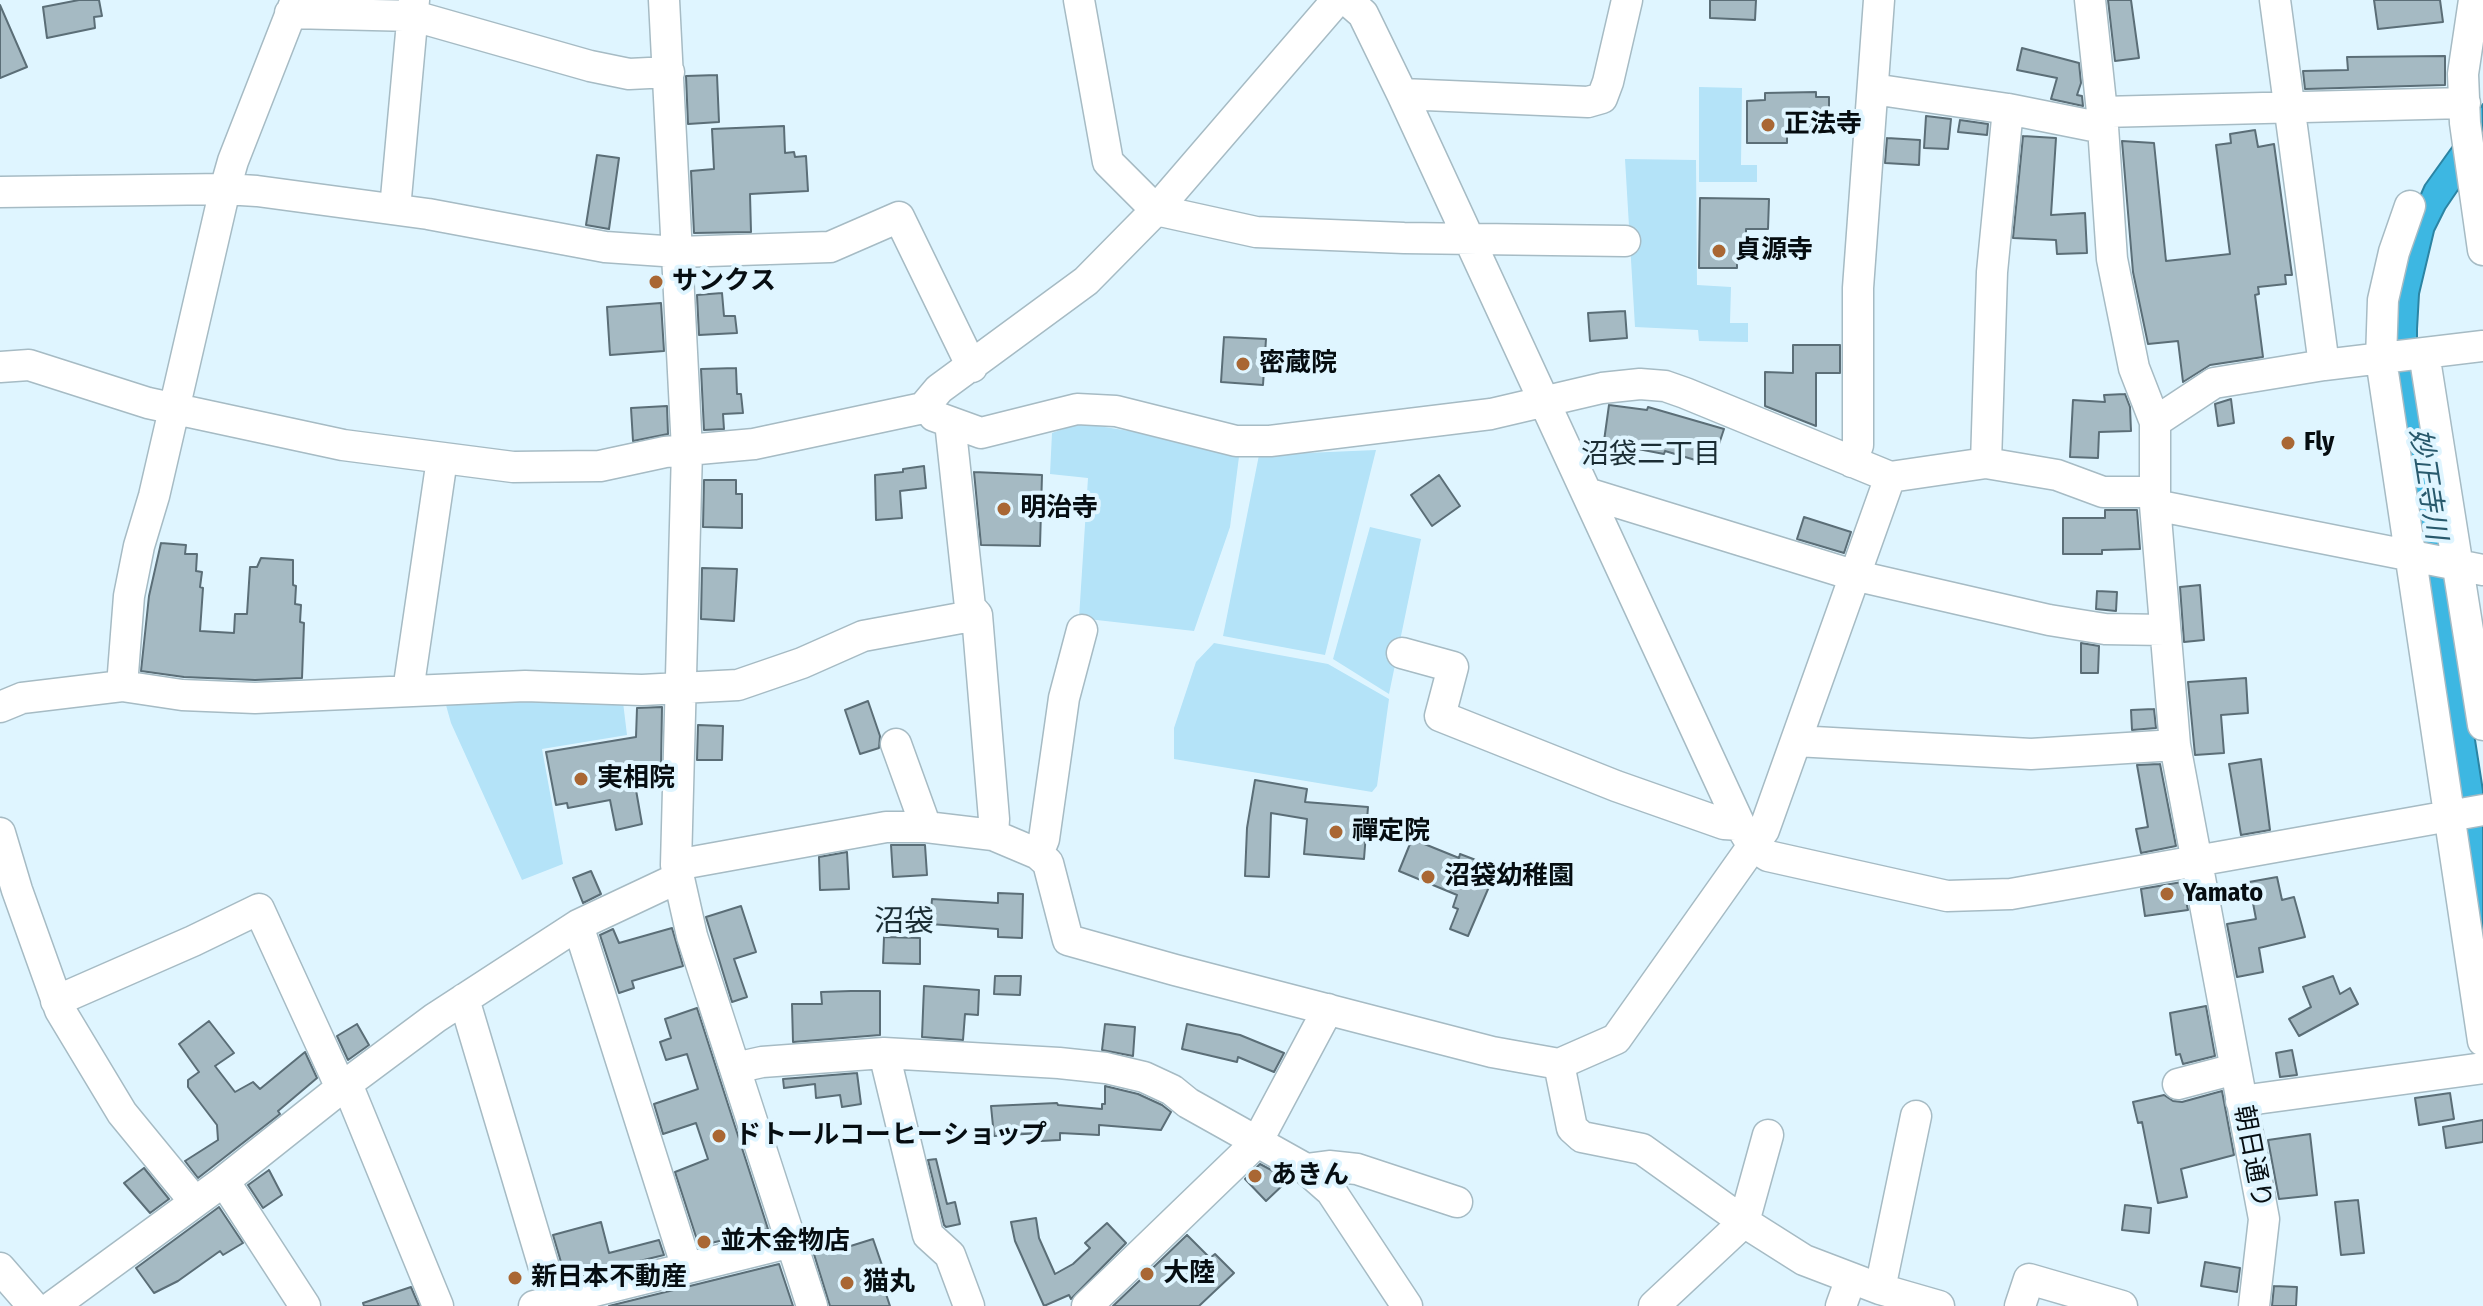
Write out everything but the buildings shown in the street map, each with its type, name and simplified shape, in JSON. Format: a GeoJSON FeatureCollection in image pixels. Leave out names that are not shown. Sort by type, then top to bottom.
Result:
{"type":"FeatureCollection","features":[{"type":"Feature","properties":{"kind":"street"},"geometry":{"type":"LineString","coordinates":[[664,0],[687,450],[677,872],[692,936],[812,1306]]}},
{"type":"Feature","properties":{"kind":"street"},"geometry":{"type":"LineString","coordinates":[[1079,0],[1108,162],[1156,210],[1256,232],[1625,241]]}},
{"type":"Feature","properties":{"kind":"street"},"geometry":{"type":"LineString","coordinates":[[0,367],[29,365],[148,403],[343,445],[513,467],[600,466],[687,450],[754,444],[923,408],[939,389],[1086,281],[1156,210],[1337,0]]}},
{"type":"Feature","properties":{"kind":"street"},"geometry":{"type":"LineString","coordinates":[[1347,0],[1363,14],[1402,94],[1747,835]]}},
{"type":"Feature","properties":{"kind":"street"},"geometry":{"type":"LineString","coordinates":[[1402,94],[1588,102],[1602,98],[1627,0]]}},
{"type":"Feature","properties":{"kind":"street"},"geometry":{"type":"LineString","coordinates":[[1852,462],[1858,445],[1858,288],[1879,0]]}},
{"type":"Feature","properties":{"kind":"street"},"geometry":{"type":"LineString","coordinates":[[2090,0],[2103,120],[2112,259],[2134,368],[2155,422],[2214,383],[2324,365],[2483,346]]}},
{"type":"Feature","properties":{"kind":"street"},"geometry":{"type":"LineString","coordinates":[[2275,0],[2324,365]]}},
{"type":"Feature","properties":{"kind":"street"},"geometry":{"type":"LineString","coordinates":[[2474,0],[2463,74],[2461,121],[2477,176],[2483,243]]}},
{"type":"Feature","properties":{"kind":"street"},"geometry":{"type":"LineString","coordinates":[[122,686],[129,596],[225,189],[293,7],[414,8],[590,66],[629,74],[669,72]]}},
{"type":"Feature","properties":{"kind":"street"},"geometry":{"type":"LineString","coordinates":[[395,209],[414,8]]}},
{"type":"Feature","properties":{"kind":"street"},"geometry":{"type":"LineString","coordinates":[[1873,89],[2103,120],[2288,108],[2461,121]]}},
{"type":"Feature","properties":{"kind":"street"},"geometry":{"type":"LineString","coordinates":[[1986,463],[1992,272],[2008,109]]}},
{"type":"Feature","properties":{"kind":"street"},"geometry":{"type":"LineString","coordinates":[[0,192],[225,189],[395,209],[605,247],[678,252],[830,247],[899,217],[972,367]]}},
{"type":"Feature","properties":{"kind":"street"},"geometry":{"type":"LineString","coordinates":[[2410,206],[2394,252],[2383,300],[2385,359],[2444,563],[2483,725]]}},
{"type":"Feature","properties":{"kind":"street"},"geometry":{"type":"LineString","coordinates":[[2422,353],[2444,563],[2483,1041]]}},
{"type":"Feature","properties":{"kind":"street"},"geometry":{"type":"LineString","coordinates":[[923,408],[935,416],[981,433],[1077,409],[1116,411],[1236,441],[1270,441],[1491,414],[1602,388],[1640,384],[1665,386],[1890,477],[1986,463],[2057,475],[2103,492],[2155,499],[2444,563]]}},
{"type":"Feature","properties":{"kind":"street"},"geometry":{"type":"LineString","coordinates":[[950,422],[970,607],[977,615],[993,835]]}},
{"type":"Feature","properties":{"kind":"street","name":"朝日通り"},"geometry":{"type":"LineString","coordinates":[[2155,422],[2155,499],[2175,745],[2264,1219],[2254,1306]]}},
{"type":"Feature","properties":{"kind":"street"},"geometry":{"type":"LineString","coordinates":[[408,691],[442,459]]}},
{"type":"Feature","properties":{"kind":"street"},"geometry":{"type":"LineString","coordinates":[[53,1306],[224,1181],[344,1086],[464,999],[578,925],[677,872],[886,827],[926,827],[993,835],[1038,854],[1048,863],[1068,940],[1492,1052],[1559,1064],[1616,1039],[1747,835],[1764,830],[1890,477]]}},
{"type":"Feature","properties":{"kind":"street"},"geometry":{"type":"LineString","coordinates":[[1587,493],[1853,575],[2049,620],[2105,629],[2164,630]]}},
{"type":"Feature","properties":{"kind":"street"},"geometry":{"type":"LineString","coordinates":[[0,707],[22,698],[122,686],[182,695],[255,698],[525,686],[642,690],[738,685],[802,663],[863,636],[977,615]]}},
{"type":"Feature","properties":{"kind":"street"},"geometry":{"type":"LineString","coordinates":[[1038,854],[1044,839],[1064,698],[1082,630]]}},
{"type":"Feature","properties":{"kind":"street"},"geometry":{"type":"LineString","coordinates":[[1402,653],[1453,667],[1440,716],[1616,786],[1724,824],[1747,835],[1768,856],[1947,896],[2011,894],[2464,813]]}},
{"type":"Feature","properties":{"kind":"street"},"geometry":{"type":"LineString","coordinates":[[1796,741],[2031,754],[2175,745]]}},
{"type":"Feature","properties":{"kind":"street"},"geometry":{"type":"LineString","coordinates":[[896,744],[926,827]]}},
{"type":"Feature","properties":{"kind":"street"},"geometry":{"type":"LineString","coordinates":[[0,833],[56,1001],[122,1113],[195,1202]]}},
{"type":"Feature","properties":{"kind":"street"},"geometry":{"type":"LineString","coordinates":[[56,1001],[259,909],[344,1086],[438,1306]]}},
{"type":"Feature","properties":{"kind":"street"},"geometry":{"type":"LineString","coordinates":[[578,925],[687,1268]]}},
{"type":"Feature","properties":{"kind":"street"},"geometry":{"type":"LineString","coordinates":[[464,999],[544,1304],[792,1242]]}},
{"type":"Feature","properties":{"kind":"street"},"geometry":{"type":"LineString","coordinates":[[1087,1306],[1257,1142],[1328,1009]]}},
{"type":"Feature","properties":{"kind":"street"},"geometry":{"type":"LineString","coordinates":[[735,1068],[762,1062],[884,1053],[1059,1063],[1128,1073],[1172,1090],[1188,1103],[1306,1169],[1331,1191],[1407,1306]]}},
{"type":"Feature","properties":{"kind":"street"},"geometry":{"type":"LineString","coordinates":[[884,1053],[928,1235],[950,1255],[969,1306]]}},
{"type":"Feature","properties":{"kind":"street"},"geometry":{"type":"LineString","coordinates":[[1559,1064],[1572,1128],[1582,1137],[1642,1149],[1744,1222],[1804,1260],[1880,1289],[1939,1306]]}},
{"type":"Feature","properties":{"kind":"street"},"geometry":{"type":"LineString","coordinates":[[2241,1101],[2483,1068]]}},
{"type":"Feature","properties":{"kind":"street"},"geometry":{"type":"LineString","coordinates":[[2178,1084],[2235,1069]]}},
{"type":"Feature","properties":{"kind":"street"},"geometry":{"type":"LineString","coordinates":[[1880,1289],[1916,1116]]}},
{"type":"Feature","properties":{"kind":"street"},"geometry":{"type":"LineString","coordinates":[[1654,1306],[1744,1222],[1768,1135]]}},
{"type":"Feature","properties":{"kind":"street"},"geometry":{"type":"LineString","coordinates":[[1306,1169],[1329,1166],[1357,1169],[1457,1202]]}},
{"type":"Feature","properties":{"kind":"street"},"geometry":{"type":"LineString","coordinates":[[224,1181],[305,1306]]}},
{"type":"Feature","properties":{"kind":"street"},"geometry":{"type":"LineString","coordinates":[[0,1268],[33,1306]]}},
{"type":"Feature","properties":{"kind":"street"},"geometry":{"type":"LineString","coordinates":[[1841,1306],[1851,1278]]}},
{"type":"Feature","properties":{"kind":"street"},"geometry":{"type":"LineString","coordinates":[[2020,1306],[2029,1279],[2122,1306]]}},
{"type":"Feature","properties":{"kind":"shaded area"},"geometry":{"type":"Polygon","coordinates":[[[1699,87],[1742,88],[1741,165],[1757,165],[1757,182],[1699,182],[1699,87]]]}},
{"type":"Feature","properties":{"kind":"shaded area"},"geometry":{"type":"Polygon","coordinates":[[[1625,159],[1696,160],[1697,285],[1731,287],[1730,323],[1748,323],[1748,342],[1699,341],[1698,330],[1635,327],[1625,159]]]}},
{"type":"Feature","properties":{"kind":"shaded area"},"geometry":{"type":"Polygon","coordinates":[[[1080,423],[1240,449],[1230,527],[1194,631],[1079,618],[1088,478],[1050,474],[1052,433],[1080,423]]]}},
{"type":"Feature","properties":{"kind":"shaded area"},"geometry":{"type":"Polygon","coordinates":[[[1376,450],[1325,655],[1223,636],[1259,455],[1376,450]]]}},
{"type":"Feature","properties":{"kind":"shaded area"},"geometry":{"type":"Polygon","coordinates":[[[1370,527],[1421,539],[1389,694],[1333,659],[1370,527]]]}},
{"type":"Feature","properties":{"kind":"shaded area"},"geometry":{"type":"Polygon","coordinates":[[[1214,643],[1328,664],[1389,699],[1377,786],[1372,792],[1174,759],[1174,728],[1196,662],[1214,643]]]}},
{"type":"Feature","properties":{"kind":"shaded area"},"geometry":{"type":"Polygon","coordinates":[[[444,698],[623,702],[627,735],[542,749],[563,864],[522,880],[451,723],[444,698]]]}},
{"type":"Feature","properties":{"kind":"water","name":"妙正寺川"},"geometry":{"type":"Polygon","coordinates":[[[2483,104],[2483,153],[2434,231],[2419,294],[2417,369],[2483,791],[2483,971],[2386,341],[2413,212],[2425,185],[2483,104]]]}},
{"type":"Feature","properties":{"kind":"place","name":"正法寺"},"geometry":{"type":"Point","coordinates":[1768,125]}},
{"type":"Feature","properties":{"kind":"place","name":"貞源寺"},"geometry":{"type":"Point","coordinates":[1719,251]}},
{"type":"Feature","properties":{"kind":"place","name":"サンクス"},"geometry":{"type":"Point","coordinates":[656,282]}},
{"type":"Feature","properties":{"kind":"place","name":"密蔵院"},"geometry":{"type":"Point","coordinates":[1243,364]}},
{"type":"Feature","properties":{"kind":"place","name":"Fly"},"geometry":{"type":"Point","coordinates":[2288,443]}},
{"type":"Feature","properties":{"kind":"place","name":"明治寺"},"geometry":{"type":"Point","coordinates":[1004,509]}},
{"type":"Feature","properties":{"kind":"place","name":"実相院"},"geometry":{"type":"Point","coordinates":[581,779]}},
{"type":"Feature","properties":{"kind":"place","name":"禪定院"},"geometry":{"type":"Point","coordinates":[1336,832]}},
{"type":"Feature","properties":{"kind":"place","name":"沼袋幼稚園"},"geometry":{"type":"Point","coordinates":[1428,877]}},
{"type":"Feature","properties":{"kind":"place","name":"Yamato"},"geometry":{"type":"Point","coordinates":[2167,894]}},
{"type":"Feature","properties":{"kind":"place","name":"ドトールコーヒーショップ"},"geometry":{"type":"Point","coordinates":[719,1136]}},
{"type":"Feature","properties":{"kind":"place","name":"あきん"},"geometry":{"type":"Point","coordinates":[1255,1176]}},
{"type":"Feature","properties":{"kind":"place","name":"並木金物店"},"geometry":{"type":"Point","coordinates":[704,1242]}},
{"type":"Feature","properties":{"kind":"place","name":"大陸"},"geometry":{"type":"Point","coordinates":[1147,1274]}},
{"type":"Feature","properties":{"kind":"place","name":"新日本不動産"},"geometry":{"type":"Point","coordinates":[515,1278]}},
{"type":"Feature","properties":{"kind":"place","name":"猫丸"},"geometry":{"type":"Point","coordinates":[847,1283]}},
{"type":"Feature","properties":{"kind":"district","name":"沼袋二丁目"},"geometry":{"type":"Point","coordinates":[1651,455]}},
{"type":"Feature","properties":{"kind":"district","name":"沼袋"},"geometry":{"type":"Point","coordinates":[904,923]}}]}
